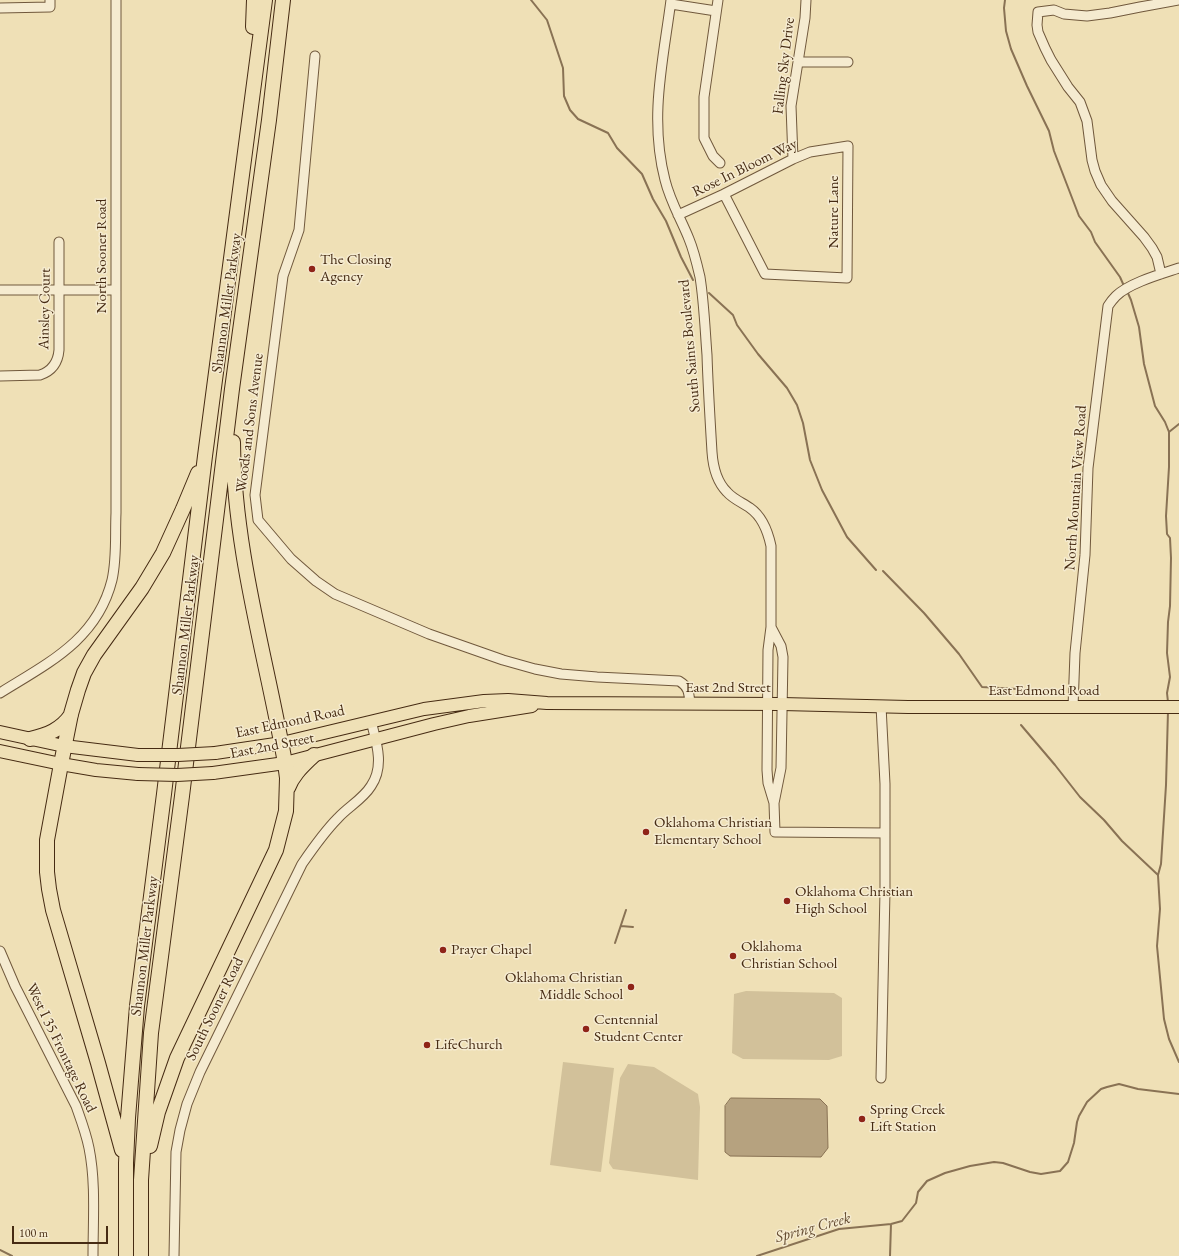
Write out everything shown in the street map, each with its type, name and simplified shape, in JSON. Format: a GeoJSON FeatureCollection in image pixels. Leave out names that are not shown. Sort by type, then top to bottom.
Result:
{"type":"FeatureCollection","features":[{"type":"Feature","properties":{"kind":"highway"},"geometry":{"type":"LineString","coordinates":[[250,115],[254,0]]}},
{"type":"Feature","properties":{"kind":"highway","name":"Shannon Miller Parkway"},"geometry":{"type":"LineString","coordinates":[[126,1256],[126,1163],[136,1006],[164,794],[205,456],[265,0]]}},
{"type":"Feature","properties":{"kind":"highway","name":"Shannon Miller Parkway"},"geometry":{"type":"LineString","coordinates":[[141,1256],[141,1180],[151,1033],[232,389],[269,120],[283,0]]}},
{"type":"Feature","properties":{"kind":"highway"},"geometry":{"type":"LineString","coordinates":[[141,1180],[158,1112],[177,1058],[276,850],[286,812],[287,790],[282,743],[245,566],[239,525],[233,466],[232,389]]}},
{"type":"Feature","properties":{"kind":"highway"},"geometry":{"type":"LineString","coordinates":[[126,1163],[53,910],[47,872],[47,840],[71,714],[84,673],[94,655],[142,588],[163,553],[205,456]]}},
{"type":"Feature","properties":{"kind":"highway"},"geometry":{"type":"LineString","coordinates":[[30,739],[44,736],[56,730],[66,722],[71,714]]}},
{"type":"Feature","properties":{"kind":"highway"},"geometry":{"type":"LineString","coordinates":[[287,790],[296,772],[314,755]]}},
{"type":"Feature","properties":{"kind":"main road","name":"East 2nd Street"},"geometry":{"type":"LineString","coordinates":[[371,721],[424,708],[484,701],[508,700],[547,703],[782,704],[908,707]]}},
{"type":"Feature","properties":{"kind":"main road","name":"East 2nd Street"},"geometry":{"type":"LineString","coordinates":[[0,751],[96,770],[138,774],[177,775],[213,773],[285,763],[469,716],[508,711],[547,703]]}},
{"type":"Feature","properties":{"kind":"main road","name":"East Edmond Road"},"geometry":{"type":"LineString","coordinates":[[908,707],[1179,707]]}},
{"type":"Feature","properties":{"kind":"main road","name":"East Edmond Road"},"geometry":{"type":"LineString","coordinates":[[215,753],[282,743],[371,721]]}},
{"type":"Feature","properties":{"kind":"main road","name":"East 2nd Street"},"geometry":{"type":"LineString","coordinates":[[0,732],[64,746],[138,754],[178,755],[215,753]]}},
{"type":"Feature","properties":{"kind":"street","name":"North Sooner Road"},"geometry":{"type":"LineString","coordinates":[[0,693],[59,656],[76,642],[96,617],[112,580],[115,562],[116,513],[116,0]]}},
{"type":"Feature","properties":{"kind":"street"},"geometry":{"type":"LineString","coordinates":[[718,0],[704,96],[704,138],[713,156],[720,163]]}},
{"type":"Feature","properties":{"kind":"street","name":"Falling Sky Drive"},"geometry":{"type":"LineString","coordinates":[[793,159],[791,106],[805,18],[806,0]]}},
{"type":"Feature","properties":{"kind":"street"},"geometry":{"type":"LineString","coordinates":[[1161,274],[1157,257],[1152,248],[1112,201],[1101,185],[1092,160],[1088,120],[1080,102],[1068,87],[1051,60],[1038,32],[1037,25],[1038,12],[1054,10],[1064,14],[1087,16],[1179,0]]}},
{"type":"Feature","properties":{"kind":"street"},"geometry":{"type":"LineString","coordinates":[[671,2],[716,10]]}},
{"type":"Feature","properties":{"kind":"street","name":"South Saints Boulevard"},"geometry":{"type":"LineString","coordinates":[[671,2],[658,91],[658,144],[670,196],[689,239],[696,260],[702,291],[714,469],[717,478],[727,492],[752,509],[760,518],[769,535],[771,546],[771,627],[768,650],[766,770],[774,803],[775,832],[885,833]]}},
{"type":"Feature","properties":{"kind":"street"},"geometry":{"type":"LineString","coordinates":[[0,8],[50,4]]}},
{"type":"Feature","properties":{"kind":"street","name":"Woods and Sons Avenue"},"geometry":{"type":"LineString","coordinates":[[315,56],[299,230],[283,276],[256,484],[255,495],[258,520],[291,559],[316,581],[335,594],[357,604],[429,634],[503,660],[560,674],[679,681],[685,684],[689,692],[690,704]]}},
{"type":"Feature","properties":{"kind":"street"},"geometry":{"type":"LineString","coordinates":[[798,62],[848,62]]}},
{"type":"Feature","properties":{"kind":"street","name":"Rose In Bloom Way"},"geometry":{"type":"LineString","coordinates":[[678,215],[810,152],[848,146]]}},
{"type":"Feature","properties":{"kind":"street","name":"Nature Lane"},"geometry":{"type":"LineString","coordinates":[[724,194],[765,274],[847,278],[848,146]]}},
{"type":"Feature","properties":{"kind":"street","name":"Ainsley Court"},"geometry":{"type":"LineString","coordinates":[[0,376],[45,373],[53,367],[58,358],[59,242]]}},
{"type":"Feature","properties":{"kind":"street","name":"North Mountain View Road"},"geometry":{"type":"LineString","coordinates":[[1073,707],[1075,653],[1086,556],[1088,468],[1108,306],[1116,296],[1126,288],[1179,268]]}},
{"type":"Feature","properties":{"kind":"street"},"geometry":{"type":"LineString","coordinates":[[0,290],[116,290]]}},
{"type":"Feature","properties":{"kind":"street","name":"South Saints Boulevard"},"geometry":{"type":"LineString","coordinates":[[771,627],[781,646],[783,657],[781,768],[774,803]]}},
{"type":"Feature","properties":{"kind":"street"},"geometry":{"type":"LineString","coordinates":[[881,706],[885,784],[881,1078]]}},
{"type":"Feature","properties":{"kind":"street","name":"South Sooner Road"},"geometry":{"type":"LineString","coordinates":[[174,1256],[176,1152],[187,1104],[200,1072],[302,864],[337,818],[371,786],[377,774],[378,755],[371,721]]}},
{"type":"Feature","properties":{"kind":"street","name":"West I 35 Frontage Road"},"geometry":{"type":"LineString","coordinates":[[0,951],[15,986],[76,1106],[83,1126],[89,1148],[92,1170],[93,1256]]}},
{"type":"Feature","properties":{"kind":"shaded area"},"geometry":{"type":"Polygon","coordinates":[[[746,991],[834,993],[842,998],[842,1056],[829,1060],[743,1059],[732,1053],[734,994],[746,991]]]}},
{"type":"Feature","properties":{"kind":"shaded area"},"geometry":{"type":"Polygon","coordinates":[[[563,1062],[614,1068],[601,1172],[550,1165],[563,1062]]]}},
{"type":"Feature","properties":{"kind":"shaded area"},"geometry":{"type":"Polygon","coordinates":[[[628,1064],[654,1067],[698,1094],[700,1107],[698,1180],[613,1169],[609,1163],[620,1078],[628,1064]]]}},
{"type":"Feature","properties":{"kind":"shaded area"},"geometry":{"type":"Polygon","coordinates":[[[731,1098],[820,1099],[827,1106],[828,1148],[821,1157],[730,1156],[725,1152],[725,1106],[731,1098]]]}},
{"type":"Feature","properties":{"kind":"waterway"},"geometry":{"type":"LineString","coordinates":[[531,0],[547,20],[563,68],[564,96],[570,110],[578,119],[608,133],[617,148],[642,174],[653,199],[666,221],[681,257],[693,280]]}},
{"type":"Feature","properties":{"kind":"waterway"},"geometry":{"type":"LineString","coordinates":[[1005,0],[1004,8],[1006,31],[1011,49],[1049,131],[1054,151],[1079,216],[1091,232],[1095,242],[1120,277],[1124,286]]}},
{"type":"Feature","properties":{"kind":"waterway"},"geometry":{"type":"LineString","coordinates":[[1127,291],[1139,327],[1144,364],[1155,406],[1165,422],[1169,432],[1169,467],[1166,516],[1167,534],[1170,538],[1171,558],[1167,653],[1170,677],[1167,693],[1168,702]]}},
{"type":"Feature","properties":{"kind":"waterway"},"geometry":{"type":"LineString","coordinates":[[709,293],[733,315],[737,325],[758,354],[787,388],[797,405],[803,423],[810,460],[822,490],[847,537],[876,570]]}},
{"type":"Feature","properties":{"kind":"waterway"},"geometry":{"type":"LineString","coordinates":[[1169,432],[1179,424]]}},
{"type":"Feature","properties":{"kind":"waterway"},"geometry":{"type":"LineString","coordinates":[[883,571],[924,613],[959,654],[982,687],[1018,689],[1020,695]]}},
{"type":"Feature","properties":{"kind":"waterway"},"geometry":{"type":"LineString","coordinates":[[1168,711],[1166,785],[1161,864],[1158,875],[1160,909],[1157,946],[1164,1019],[1169,1039],[1179,1062]]}},
{"type":"Feature","properties":{"kind":"waterway"},"geometry":{"type":"LineString","coordinates":[[1021,725],[1080,797],[1104,820],[1122,841],[1158,875]]}},
{"type":"Feature","properties":{"kind":"waterway"},"geometry":{"type":"LineString","coordinates":[[615,943],[626,910]]}},
{"type":"Feature","properties":{"kind":"waterway"},"geometry":{"type":"LineString","coordinates":[[621,926],[633,927]]}},
{"type":"Feature","properties":{"kind":"waterway","name":"Spring Creek"},"geometry":{"type":"LineString","coordinates":[[757,1256],[839,1229],[891,1224],[902,1221],[916,1203],[918,1192],[927,1181],[945,1173],[970,1166],[994,1162],[1003,1163],[1041,1174],[1060,1171],[1068,1162],[1074,1143],[1079,1116],[1087,1102],[1101,1089],[1119,1084],[1138,1089],[1179,1094]]}},
{"type":"Feature","properties":{"kind":"waterway"},"geometry":{"type":"LineString","coordinates":[[890,1256],[891,1224]]}},
{"type":"Feature","properties":{"kind":"waterway","name":"Spring Creek"},"geometry":{"type":"LineString","coordinates":[[0,1250],[12,1256]]}},
{"type":"Feature","properties":{"kind":"place","name":"The Closing Agency"},"geometry":{"type":"Point","coordinates":[312,269]}},
{"type":"Feature","properties":{"kind":"place","name":"Oklahoma Christian Elementary School"},"geometry":{"type":"Point","coordinates":[646,832]}},
{"type":"Feature","properties":{"kind":"place","name":"Oklahoma Christian High School"},"geometry":{"type":"Point","coordinates":[787,901]}},
{"type":"Feature","properties":{"kind":"place","name":"Prayer Chapel"},"geometry":{"type":"Point","coordinates":[443,950]}},
{"type":"Feature","properties":{"kind":"place","name":"Oklahoma Christian School"},"geometry":{"type":"Point","coordinates":[733,956]}},
{"type":"Feature","properties":{"kind":"place","name":"Oklahoma Christian Middle School"},"geometry":{"type":"Point","coordinates":[631,987]}},
{"type":"Feature","properties":{"kind":"place","name":"Centennial Student Center"},"geometry":{"type":"Point","coordinates":[586,1029]}},
{"type":"Feature","properties":{"kind":"place","name":"LifeChurch"},"geometry":{"type":"Point","coordinates":[427,1045]}},
{"type":"Feature","properties":{"kind":"place","name":"Spring Creek Lift Station"},"geometry":{"type":"Point","coordinates":[862,1119]}}]}
